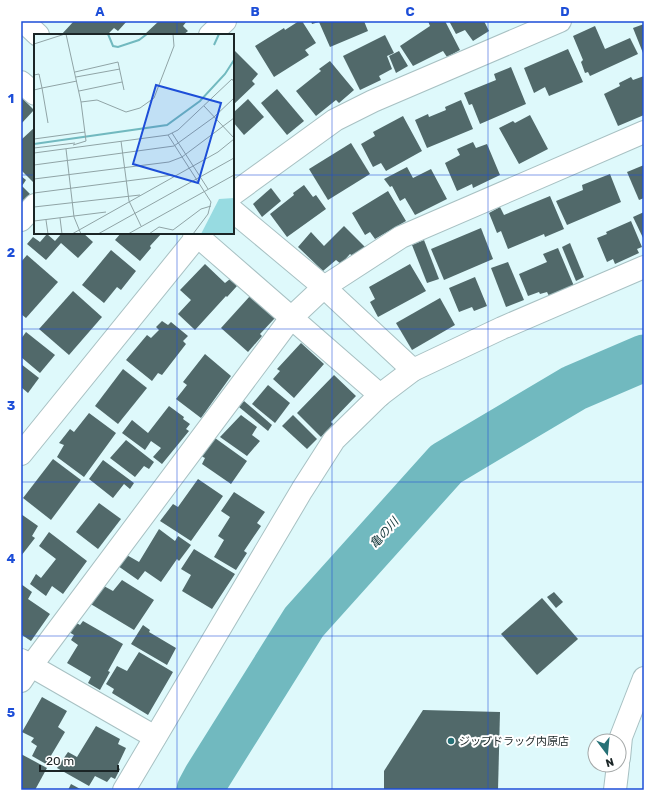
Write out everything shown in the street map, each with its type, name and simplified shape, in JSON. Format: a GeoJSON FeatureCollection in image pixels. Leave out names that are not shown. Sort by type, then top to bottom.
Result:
{"type":"FeatureCollection","features":[{"type":"Feature","properties":{"kind":"street"},"geometry":{"type":"LineString","coordinates":[[211,34],[225,21]]}},
{"type":"Feature","properties":{"kind":"street"},"geometry":{"type":"LineString","coordinates":[[234,193],[335,120],[373,101],[560,21]]}},
{"type":"Feature","properties":{"kind":"street"},"geometry":{"type":"LineString","coordinates":[[21,82],[34,93]]}},
{"type":"Feature","properties":{"kind":"street"},"geometry":{"type":"LineString","coordinates":[[155,737],[24,669],[291,318],[324,287],[401,237],[644,132]]}},
{"type":"Feature","properties":{"kind":"street"},"geometry":{"type":"LineString","coordinates":[[21,220],[34,206]]}},
{"type":"Feature","properties":{"kind":"street"},"geometry":{"type":"LineString","coordinates":[[234,212],[324,287],[413,370]]}},
{"type":"Feature","properties":{"kind":"street"},"geometry":{"type":"LineString","coordinates":[[21,454],[197,234],[380,395]]}},
{"type":"Feature","properties":{"kind":"street"},"geometry":{"type":"LineString","coordinates":[[124,790],[302,490],[334,440],[380,395],[413,370],[502,328],[644,267]]}},
{"type":"Feature","properties":{"kind":"street"},"geometry":{"type":"LineString","coordinates":[[623,733],[644,678]]}},
{"type":"Feature","properties":{"kind":"street"},"geometry":{"type":"LineString","coordinates":[[615,790],[617,773]]}},
{"type":"Feature","properties":{"kind":"building"},"geometry":{"type":"Polygon","coordinates":[[[74,21],[127,21],[118,31],[114,28],[108,34],[62,34],[74,21]]]}},
{"type":"Feature","properties":{"kind":"building"},"geometry":{"type":"Polygon","coordinates":[[[159,21],[187,21],[183,26],[188,31],[184,34],[145,34],[159,21]]]}},
{"type":"Feature","properties":{"kind":"building"},"geometry":{"type":"Polygon","coordinates":[[[299,21],[302,21],[316,43],[305,50],[309,55],[274,77],[255,46],[284,28],[285,30],[299,21]]]}},
{"type":"Feature","properties":{"kind":"building"},"geometry":{"type":"Polygon","coordinates":[[[311,21],[364,21],[368,31],[330,47],[319,22],[312,24],[311,21]]]}},
{"type":"Feature","properties":{"kind":"building"},"geometry":{"type":"Polygon","coordinates":[[[428,21],[445,21],[460,50],[447,57],[443,51],[413,66],[400,46],[430,26],[428,21]]]}},
{"type":"Feature","properties":{"kind":"building"},"geometry":{"type":"Polygon","coordinates":[[[449,21],[484,21],[489,31],[473,41],[465,30],[456,34],[449,21]]]}},
{"type":"Feature","properties":{"kind":"building"},"geometry":{"type":"Polygon","coordinates":[[[644,24],[644,52],[643,53],[633,28],[644,24]]]}},
{"type":"Feature","properties":{"kind":"building"},"geometry":{"type":"Polygon","coordinates":[[[595,26],[605,49],[630,38],[638,54],[590,76],[588,72],[585,73],[581,62],[583,60],[573,36],[595,26]]]}},
{"type":"Feature","properties":{"kind":"building"},"geometry":{"type":"Polygon","coordinates":[[[385,35],[394,53],[387,56],[392,69],[379,76],[381,80],[360,90],[343,56],[385,35]]]}},
{"type":"Feature","properties":{"kind":"building"},"geometry":{"type":"Polygon","coordinates":[[[568,49],[583,82],[549,96],[545,87],[534,93],[524,68],[568,49]]]}},
{"type":"Feature","properties":{"kind":"building"},"geometry":{"type":"Polygon","coordinates":[[[234,50],[258,74],[252,81],[255,84],[234,104],[234,50]]]}},
{"type":"Feature","properties":{"kind":"building"},"geometry":{"type":"Polygon","coordinates":[[[399,51],[408,66],[396,73],[389,56],[399,51]]]}},
{"type":"Feature","properties":{"kind":"building"},"geometry":{"type":"Polygon","coordinates":[[[330,61],[354,90],[339,103],[336,100],[316,116],[296,91],[321,71],[319,69],[330,61]]]}},
{"type":"Feature","properties":{"kind":"building"},"geometry":{"type":"Polygon","coordinates":[[[511,67],[526,104],[480,124],[472,104],[469,105],[464,93],[496,80],[494,74],[511,67]]]}},
{"type":"Feature","properties":{"kind":"building"},"geometry":{"type":"Polygon","coordinates":[[[644,76],[644,115],[618,126],[604,94],[620,86],[619,83],[631,77],[633,80],[644,76]]]}},
{"type":"Feature","properties":{"kind":"building"},"geometry":{"type":"Polygon","coordinates":[[[277,89],[304,121],[287,135],[261,103],[277,89]]]}},
{"type":"Feature","properties":{"kind":"building"},"geometry":{"type":"Polygon","coordinates":[[[21,97],[34,110],[21,124],[21,97]]]}},
{"type":"Feature","properties":{"kind":"building"},"geometry":{"type":"Polygon","coordinates":[[[248,99],[264,117],[244,135],[234,123],[234,112],[248,99]]]}},
{"type":"Feature","properties":{"kind":"building"},"geometry":{"type":"Polygon","coordinates":[[[461,100],[473,129],[427,148],[415,120],[428,114],[429,117],[446,110],[445,107],[461,100]]]}},
{"type":"Feature","properties":{"kind":"building"},"geometry":{"type":"Polygon","coordinates":[[[530,115],[548,149],[519,164],[499,128],[513,121],[515,123],[530,115]]]}},
{"type":"Feature","properties":{"kind":"building"},"geometry":{"type":"Polygon","coordinates":[[[403,116],[422,151],[386,171],[381,163],[373,167],[361,144],[375,136],[373,132],[403,116]]]}},
{"type":"Feature","properties":{"kind":"building"},"geometry":{"type":"Polygon","coordinates":[[[34,128],[34,183],[21,170],[21,140],[34,128]]]}},
{"type":"Feature","properties":{"kind":"building"},"geometry":{"type":"Polygon","coordinates":[[[473,142],[476,148],[487,144],[500,175],[473,188],[472,184],[457,191],[445,163],[460,155],[457,149],[473,142]]]}},
{"type":"Feature","properties":{"kind":"building"},"geometry":{"type":"Polygon","coordinates":[[[351,143],[370,174],[328,200],[309,169],[351,143]]]}},
{"type":"Feature","properties":{"kind":"building"},"geometry":{"type":"Polygon","coordinates":[[[644,165],[644,198],[639,200],[627,172],[644,165]]]}},
{"type":"Feature","properties":{"kind":"building"},"geometry":{"type":"Polygon","coordinates":[[[407,167],[413,178],[431,169],[447,199],[415,215],[405,198],[400,201],[392,186],[390,187],[384,179],[407,167]]]}},
{"type":"Feature","properties":{"kind":"building"},"geometry":{"type":"Polygon","coordinates":[[[610,174],[621,202],[567,225],[556,201],[583,190],[582,185],[610,174]]]}},
{"type":"Feature","properties":{"kind":"building"},"geometry":{"type":"Polygon","coordinates":[[[21,176],[26,180],[22,186],[30,194],[21,202],[21,176]]]}},
{"type":"Feature","properties":{"kind":"building"},"geometry":{"type":"Polygon","coordinates":[[[304,185],[313,197],[316,195],[326,209],[287,237],[270,214],[304,185]]]}},
{"type":"Feature","properties":{"kind":"building"},"geometry":{"type":"Polygon","coordinates":[[[271,188],[281,201],[262,217],[253,204],[271,188]]]}},
{"type":"Feature","properties":{"kind":"building"},"geometry":{"type":"Polygon","coordinates":[[[388,191],[406,221],[375,239],[370,232],[365,235],[352,213],[388,191]]]}},
{"type":"Feature","properties":{"kind":"building"},"geometry":{"type":"Polygon","coordinates":[[[550,196],[564,229],[545,237],[544,234],[508,249],[501,231],[497,233],[489,213],[500,207],[504,215],[550,196]]]}},
{"type":"Feature","properties":{"kind":"building"},"geometry":{"type":"Polygon","coordinates":[[[644,212],[644,240],[633,217],[644,212]]]}},
{"type":"Feature","properties":{"kind":"building"},"geometry":{"type":"Polygon","coordinates":[[[631,221],[642,247],[637,249],[639,253],[615,264],[613,259],[607,262],[597,238],[607,234],[606,232],[631,221]]]}},
{"type":"Feature","properties":{"kind":"building"},"geometry":{"type":"Polygon","coordinates":[[[344,226],[365,247],[354,257],[350,254],[341,264],[336,260],[323,271],[298,247],[311,232],[324,246],[344,226]]]}},
{"type":"Feature","properties":{"kind":"building"},"geometry":{"type":"Polygon","coordinates":[[[481,228],[493,259],[444,280],[431,249],[481,228]]]}},
{"type":"Feature","properties":{"kind":"building"},"geometry":{"type":"Polygon","coordinates":[[[47,234],[55,241],[61,234],[84,234],[93,242],[78,258],[61,243],[46,260],[27,244],[33,237],[40,242],[47,234]]]}},
{"type":"Feature","properties":{"kind":"building"},"geometry":{"type":"Polygon","coordinates":[[[120,234],[161,234],[150,246],[151,248],[140,261],[115,240],[120,234]]]}},
{"type":"Feature","properties":{"kind":"building"},"geometry":{"type":"Polygon","coordinates":[[[424,240],[439,279],[427,283],[412,245],[424,240]]]}},
{"type":"Feature","properties":{"kind":"building"},"geometry":{"type":"Polygon","coordinates":[[[570,243],[584,277],[576,281],[562,247],[570,243]]]}},
{"type":"Feature","properties":{"kind":"building"},"geometry":{"type":"Polygon","coordinates":[[[558,248],[574,286],[549,296],[547,292],[540,294],[539,292],[528,296],[519,274],[547,262],[543,254],[558,248]]]}},
{"type":"Feature","properties":{"kind":"building"},"geometry":{"type":"Polygon","coordinates":[[[111,250],[136,271],[121,290],[117,287],[104,303],[82,285],[111,250]]]}},
{"type":"Feature","properties":{"kind":"building"},"geometry":{"type":"Polygon","coordinates":[[[27,255],[58,282],[26,318],[21,314],[21,262],[27,255]]]}},
{"type":"Feature","properties":{"kind":"building"},"geometry":{"type":"Polygon","coordinates":[[[508,262],[524,300],[506,307],[491,268],[508,262]]]}},
{"type":"Feature","properties":{"kind":"building"},"geometry":{"type":"Polygon","coordinates":[[[205,264],[225,283],[230,279],[237,286],[195,330],[178,314],[191,300],[180,290],[205,264]]]}},
{"type":"Feature","properties":{"kind":"building"},"geometry":{"type":"Polygon","coordinates":[[[410,264],[426,291],[378,317],[370,302],[375,299],[369,287],[410,264]]]}},
{"type":"Feature","properties":{"kind":"building"},"geometry":{"type":"Polygon","coordinates":[[[475,277],[487,306],[474,311],[472,307],[459,312],[449,288],[475,277]]]}},
{"type":"Feature","properties":{"kind":"building"},"geometry":{"type":"Polygon","coordinates":[[[73,291],[102,317],[69,355],[39,329],[73,291]]]}},
{"type":"Feature","properties":{"kind":"building"},"geometry":{"type":"Polygon","coordinates":[[[250,296],[275,318],[260,334],[262,336],[248,352],[221,328],[250,296]]]}},
{"type":"Feature","properties":{"kind":"building"},"geometry":{"type":"Polygon","coordinates":[[[440,298],[455,325],[412,350],[396,323],[440,298]]]}},
{"type":"Feature","properties":{"kind":"building"},"geometry":{"type":"Polygon","coordinates":[[[162,321],[168,325],[171,322],[188,336],[183,341],[186,344],[162,375],[158,373],[152,381],[126,360],[147,335],[151,338],[159,330],[156,327],[162,321]]]}},
{"type":"Feature","properties":{"kind":"building"},"geometry":{"type":"Polygon","coordinates":[[[26,332],[55,355],[40,373],[21,357],[21,339],[26,332]]]}},
{"type":"Feature","properties":{"kind":"building"},"geometry":{"type":"Polygon","coordinates":[[[301,343],[324,364],[294,398],[273,379],[280,371],[277,369],[301,343]]]}},
{"type":"Feature","properties":{"kind":"building"},"geometry":{"type":"Polygon","coordinates":[[[205,354],[231,376],[201,418],[176,399],[187,385],[183,382],[205,354]]]}},
{"type":"Feature","properties":{"kind":"building"},"geometry":{"type":"Polygon","coordinates":[[[21,364],[39,378],[28,393],[21,387],[21,364]]]}},
{"type":"Feature","properties":{"kind":"building"},"geometry":{"type":"Polygon","coordinates":[[[123,369],[147,388],[118,424],[95,406],[123,369]]]}},
{"type":"Feature","properties":{"kind":"building"},"geometry":{"type":"Polygon","coordinates":[[[334,375],[356,396],[331,422],[333,424],[321,437],[297,413],[334,375]]]}},
{"type":"Feature","properties":{"kind":"building"},"geometry":{"type":"Polygon","coordinates":[[[268,385],[290,403],[275,423],[252,404],[268,385]]]}},
{"type":"Feature","properties":{"kind":"building"},"geometry":{"type":"Polygon","coordinates":[[[244,401],[272,425],[268,431],[239,407],[244,401]]]}},
{"type":"Feature","properties":{"kind":"building"},"geometry":{"type":"Polygon","coordinates":[[[169,406],[184,417],[183,419],[190,424],[186,429],[189,431],[162,464],[153,457],[161,448],[151,441],[145,450],[122,433],[132,420],[148,433],[169,406]]]}},
{"type":"Feature","properties":{"kind":"building"},"geometry":{"type":"Polygon","coordinates":[[[89,413],[116,433],[84,477],[57,457],[64,445],[59,443],[70,429],[74,432],[89,413]]]}},
{"type":"Feature","properties":{"kind":"building"},"geometry":{"type":"Polygon","coordinates":[[[241,415],[257,427],[252,435],[260,441],[247,456],[220,437],[241,415]]]}},
{"type":"Feature","properties":{"kind":"building"},"geometry":{"type":"Polygon","coordinates":[[[293,415],[317,439],[307,449],[282,426],[293,415]]]}},
{"type":"Feature","properties":{"kind":"building"},"geometry":{"type":"Polygon","coordinates":[[[215,438],[247,461],[231,484],[202,464],[205,458],[201,456],[215,438]]]}},
{"type":"Feature","properties":{"kind":"building"},"geometry":{"type":"Polygon","coordinates":[[[126,440],[154,462],[149,469],[144,466],[135,477],[110,458],[126,440]]]}},
{"type":"Feature","properties":{"kind":"building"},"geometry":{"type":"Polygon","coordinates":[[[53,459],[81,480],[51,520],[23,498],[53,459]]]}},
{"type":"Feature","properties":{"kind":"building"},"geometry":{"type":"Polygon","coordinates":[[[103,460],[134,483],[130,489],[124,484],[113,498],[89,479],[103,460]]]}},
{"type":"Feature","properties":{"kind":"building"},"geometry":{"type":"Polygon","coordinates":[[[198,479],[223,496],[191,541],[160,521],[173,504],[178,507],[198,479]]]}},
{"type":"Feature","properties":{"kind":"building"},"geometry":{"type":"Polygon","coordinates":[[[234,492],[265,512],[257,523],[261,526],[244,551],[247,553],[236,570],[214,557],[224,540],[218,536],[230,517],[221,511],[234,492]]]}},
{"type":"Feature","properties":{"kind":"building"},"geometry":{"type":"Polygon","coordinates":[[[99,503],[121,519],[98,549],[76,532],[99,503]]]}},
{"type":"Feature","properties":{"kind":"building"},"geometry":{"type":"Polygon","coordinates":[[[21,514],[38,526],[32,536],[35,538],[21,556],[21,514]]]}},
{"type":"Feature","properties":{"kind":"building"},"geometry":{"type":"Polygon","coordinates":[[[159,529],[175,541],[178,536],[191,545],[179,561],[177,559],[161,582],[145,571],[138,580],[118,566],[125,554],[139,562],[159,529]]]}},
{"type":"Feature","properties":{"kind":"building"},"geometry":{"type":"Polygon","coordinates":[[[49,532],[87,561],[63,594],[52,586],[46,596],[30,584],[36,574],[41,578],[56,559],[39,546],[49,532]]]}},
{"type":"Feature","properties":{"kind":"building"},"geometry":{"type":"Polygon","coordinates":[[[194,549],[235,574],[212,609],[182,591],[191,575],[181,569],[194,549]]]}},
{"type":"Feature","properties":{"kind":"building"},"geometry":{"type":"Polygon","coordinates":[[[122,580],[154,600],[134,630],[89,603],[102,585],[113,591],[122,580]]]}},
{"type":"Feature","properties":{"kind":"building"},"geometry":{"type":"Polygon","coordinates":[[[21,584],[32,592],[28,599],[50,614],[31,641],[22,635],[21,637],[21,584]]]}},
{"type":"Feature","properties":{"kind":"building"},"geometry":{"type":"Polygon","coordinates":[[[554,592],[563,602],[556,608],[547,597],[554,592]]]}},
{"type":"Feature","properties":{"kind":"building"},"geometry":{"type":"Polygon","coordinates":[[[542,598],[578,639],[537,675],[501,634],[542,598]]]}},
{"type":"Feature","properties":{"kind":"building"},"geometry":{"type":"Polygon","coordinates":[[[83,621],[123,644],[108,671],[110,672],[100,690],[88,683],[91,677],[67,663],[78,645],[71,640],[74,635],[69,632],[75,622],[80,625],[83,621]]]}},
{"type":"Feature","properties":{"kind":"building"},"geometry":{"type":"Polygon","coordinates":[[[143,625],[150,630],[149,632],[176,648],[167,665],[131,644],[143,625]]]}},
{"type":"Feature","properties":{"kind":"building"},"geometry":{"type":"Polygon","coordinates":[[[139,652],[173,672],[148,715],[112,693],[114,689],[106,684],[117,666],[127,671],[139,652]]]}},
{"type":"Feature","properties":{"kind":"building"},"geometry":{"type":"Polygon","coordinates":[[[42,697],[67,711],[58,727],[65,732],[46,764],[32,756],[37,746],[31,742],[34,738],[22,732],[42,697]]]}},
{"type":"Feature","properties":{"kind":"building","name":"ジップドラッグ内原店"},"geometry":{"type":"Polygon","coordinates":[[[423,710],[500,712],[498,790],[384,790],[384,771],[423,710]]]}},
{"type":"Feature","properties":{"kind":"building"},"geometry":{"type":"Polygon","coordinates":[[[96,726],[120,739],[118,744],[126,748],[117,767],[120,769],[115,779],[111,777],[107,782],[95,776],[89,786],[57,768],[68,752],[77,757],[96,726]]]}},
{"type":"Feature","properties":{"kind":"building"},"geometry":{"type":"Polygon","coordinates":[[[21,754],[47,768],[35,790],[21,790],[21,754]]]}},
{"type":"Feature","properties":{"kind":"building"},"geometry":{"type":"Polygon","coordinates":[[[71,784],[82,790],[68,790],[71,784]]]}},
{"type":"Feature","properties":{"kind":"waterway","name":"亀の川"},"geometry":{"type":"LineString","coordinates":[[200,790],[304,622],[446,464],[574,388],[644,358]]}},
{"type":"Feature","properties":{"kind":"place","name":"ジップドラッグ内原店"},"geometry":{"type":"Point","coordinates":[451,741]}}]}
